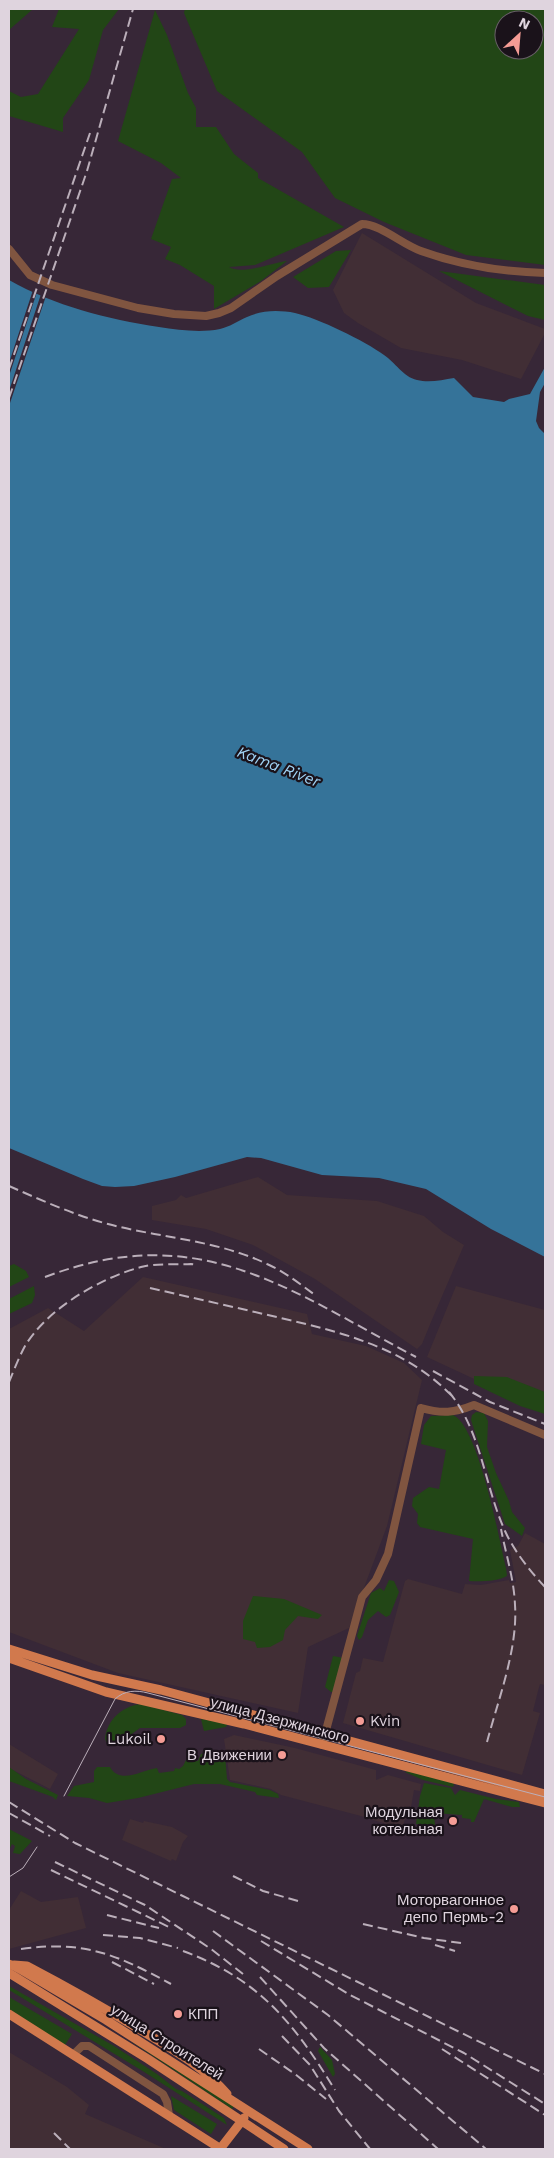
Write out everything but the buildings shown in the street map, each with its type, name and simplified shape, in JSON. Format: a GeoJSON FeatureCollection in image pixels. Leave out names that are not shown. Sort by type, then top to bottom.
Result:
{"type":"FeatureCollection","features":[{"type":"Feature","properties":{"kind":"main road","name":"улица Дзержинского"},"geometry":{"type":"LineString","coordinates":[[9,1649],[75,1671],[169,1692],[323,1740],[545,1803]]}},
{"type":"Feature","properties":{"kind":"main road","name":"улица Дзержинского"},"geometry":{"type":"LineString","coordinates":[[9,1658],[106,1692],[323,1740],[545,1794]]}},
{"type":"Feature","properties":{"kind":"main road","name":"улица Строителей"},"geometry":{"type":"LineString","coordinates":[[12,1966],[106,2020],[308,2149]]}},
{"type":"Feature","properties":{"kind":"main road","name":"улица Строителей"},"geometry":{"type":"LineString","coordinates":[[9,1974],[140,2054],[284,2149]]}},
{"type":"Feature","properties":{"kind":"main road"},"geometry":{"type":"LineString","coordinates":[[9,2014],[220,2149],[250,2112]]}},
{"type":"Feature","properties":{"kind":"street"},"geometry":{"type":"LineString","coordinates":[[9,249],[30,275],[52,285],[122,305],[188,316],[206,316],[225,311],[277,276],[362,224],[375,227],[411,247],[439,256],[502,270],[545,273]]}},
{"type":"Feature","properties":{"kind":"street"},"geometry":{"type":"LineString","coordinates":[[323,1740],[362,1597],[376,1580],[388,1554],[421,1408],[441,1414],[462,1410],[474,1405],[545,1435]]}},
{"type":"Feature","properties":{"kind":"street"},"geometry":{"type":"LineString","coordinates":[[73,2055],[82,2046],[89,2046],[163,2094],[167,2102],[169,2115]]}},
{"type":"Feature","properties":{"kind":"shaded area"},"geometry":{"type":"Polygon","coordinates":[[[362,233],[476,303],[545,329],[545,333],[521,379],[462,360],[401,348],[344,313],[333,290],[362,233]]]}},
{"type":"Feature","properties":{"kind":"shaded area"},"geometry":{"type":"Polygon","coordinates":[[[258,1177],[287,1195],[377,1201],[424,1216],[443,1232],[464,1245],[422,1344],[417,1349],[315,1279],[253,1245],[206,1229],[152,1220],[152,1206],[176,1200],[181,1195],[186,1198],[258,1177]]]}},
{"type":"Feature","properties":{"kind":"shaded area"},"geometry":{"type":"Polygon","coordinates":[[[143,1277],[307,1314],[312,1334],[366,1346],[404,1363],[422,1380],[387,1526],[349,1628],[308,1647],[298,1713],[118,1673],[9,1632],[9,1329],[48,1308],[84,1331],[143,1277]]]}},
{"type":"Feature","properties":{"kind":"shaded area"},"geometry":{"type":"Polygon","coordinates":[[[456,1286],[545,1310],[545,1407],[500,1391],[427,1357],[456,1286]]]}},
{"type":"Feature","properties":{"kind":"shaded area"},"geometry":{"type":"Polygon","coordinates":[[[525,1533],[545,1544],[545,1685],[540,1684],[538,1691],[533,1711],[540,1713],[522,1775],[343,1723],[356,1673],[360,1671],[363,1658],[383,1662],[405,1581],[408,1579],[462,1594],[465,1584],[481,1585],[509,1580],[510,1583],[516,1582],[510,1550],[518,1546],[525,1533]]]}},
{"type":"Feature","properties":{"kind":"shaded area"},"geometry":{"type":"Polygon","coordinates":[[[234,1735],[295,1748],[376,1770],[376,1780],[388,1775],[421,1784],[420,1791],[414,1790],[411,1807],[409,1806],[402,1829],[281,1795],[271,1789],[230,1780],[224,1739],[234,1735]]]}},
{"type":"Feature","properties":{"kind":"shaded area"},"geometry":{"type":"Polygon","coordinates":[[[9,1744],[58,1774],[50,1789],[9,1768],[9,1744]]]}},
{"type":"Feature","properties":{"kind":"shaded area"},"geometry":{"type":"Polygon","coordinates":[[[130,1819],[172,1827],[188,1836],[183,1842],[176,1861],[172,1859],[171,1861],[122,1840],[130,1819]]]}},
{"type":"Feature","properties":{"kind":"shaded area"},"geometry":{"type":"Polygon","coordinates":[[[21,1891],[41,1902],[78,1897],[86,1928],[9,1949],[9,1910],[21,1891]]]}},
{"type":"Feature","properties":{"kind":"shaded area"},"geometry":{"type":"Polygon","coordinates":[[[9,2052],[67,2087],[89,2105],[85,2114],[166,2149],[9,2149],[9,2052]]]}},
{"type":"Feature","properties":{"kind":"green space"},"geometry":{"type":"Polygon","coordinates":[[[9,9],[33,9],[9,30],[9,9]]]}},
{"type":"Feature","properties":{"kind":"green space"},"geometry":{"type":"Polygon","coordinates":[[[59,9],[119,9],[103,30],[89,80],[63,118],[63,132],[9,116],[9,91],[21,97],[38,94],[79,29],[52,27],[59,9]]]}},
{"type":"Feature","properties":{"kind":"green space"},"geometry":{"type":"Polygon","coordinates":[[[185,9],[545,9],[545,265],[466,255],[384,222],[335,198],[302,152],[217,91],[184,13],[185,9]]]}},
{"type":"Feature","properties":{"kind":"green space"},"geometry":{"type":"Polygon","coordinates":[[[155,10],[167,35],[188,93],[196,108],[196,127],[216,127],[234,154],[258,173],[258,178],[344,227],[255,265],[229,267],[241,270],[287,261],[261,281],[214,309],[214,286],[180,265],[165,259],[171,247],[151,239],[172,179],[181,178],[161,163],[118,141],[155,10]]]}},
{"type":"Feature","properties":{"kind":"green space"},"geometry":{"type":"Polygon","coordinates":[[[351,250],[329,287],[308,288],[293,277],[336,251],[351,250]]]}},
{"type":"Feature","properties":{"kind":"green space"},"geometry":{"type":"Polygon","coordinates":[[[439,271],[545,285],[545,320],[528,316],[439,271]]]}},
{"type":"Feature","properties":{"kind":"green space"},"geometry":{"type":"Polygon","coordinates":[[[14,1264],[26,1271],[29,1277],[9,1287],[9,1266],[14,1264]]]}},
{"type":"Feature","properties":{"kind":"green space"},"geometry":{"type":"Polygon","coordinates":[[[34,1286],[35,1295],[32,1303],[9,1314],[9,1299],[34,1286]]]}},
{"type":"Feature","properties":{"kind":"green space"},"geometry":{"type":"Polygon","coordinates":[[[474,1376],[507,1377],[545,1392],[545,1414],[520,1406],[474,1384],[474,1376]]]}},
{"type":"Feature","properties":{"kind":"green space"},"geometry":{"type":"Polygon","coordinates":[[[476,1412],[484,1413],[488,1421],[487,1447],[512,1512],[525,1528],[522,1536],[505,1524],[471,1420],[472,1415],[476,1412]]]}},
{"type":"Feature","properties":{"kind":"green space"},"geometry":{"type":"Polygon","coordinates":[[[453,1415],[462,1423],[471,1439],[486,1484],[506,1568],[507,1576],[499,1579],[469,1581],[473,1539],[420,1527],[417,1523],[418,1514],[412,1506],[413,1498],[429,1487],[439,1489],[446,1450],[421,1444],[424,1425],[431,1416],[453,1415]]]}},
{"type":"Feature","properties":{"kind":"green space"},"geometry":{"type":"Polygon","coordinates":[[[389,1580],[394,1581],[399,1592],[390,1615],[386,1617],[378,1611],[368,1620],[362,1637],[359,1640],[357,1636],[371,1593],[380,1588],[384,1591],[389,1580]]]}},
{"type":"Feature","properties":{"kind":"green space"},"geometry":{"type":"Polygon","coordinates":[[[253,1596],[284,1599],[322,1615],[318,1619],[298,1616],[285,1630],[283,1640],[270,1647],[257,1648],[255,1642],[243,1639],[243,1621],[253,1596]]]}},
{"type":"Feature","properties":{"kind":"green space"},"geometry":{"type":"Polygon","coordinates":[[[333,1656],[344,1658],[333,1692],[331,1692],[325,1687],[333,1656]]]}},
{"type":"Feature","properties":{"kind":"green space"},"geometry":{"type":"Polygon","coordinates":[[[141,1704],[182,1715],[186,1719],[186,1725],[180,1728],[140,1728],[119,1743],[107,1743],[105,1739],[106,1732],[112,1720],[122,1711],[141,1704]]]}},
{"type":"Feature","properties":{"kind":"green space"},"geometry":{"type":"Polygon","coordinates":[[[201,1719],[226,1723],[227,1725],[226,1727],[204,1731],[201,1719]]]}},
{"type":"Feature","properties":{"kind":"green space"},"geometry":{"type":"Polygon","coordinates":[[[213,1751],[225,1754],[227,1779],[230,1782],[270,1790],[278,1794],[279,1798],[257,1795],[255,1792],[220,1784],[194,1784],[138,1798],[107,1803],[89,1798],[67,1796],[74,1786],[94,1782],[94,1771],[97,1767],[110,1767],[119,1775],[125,1776],[157,1768],[159,1773],[174,1771],[175,1768],[179,1769],[183,1766],[186,1760],[198,1761],[201,1754],[213,1751]]]}},
{"type":"Feature","properties":{"kind":"green space"},"geometry":{"type":"Polygon","coordinates":[[[9,1767],[26,1779],[58,1795],[56,1800],[53,1797],[9,1781],[9,1767]]]}},
{"type":"Feature","properties":{"kind":"green space"},"geometry":{"type":"Polygon","coordinates":[[[411,1770],[447,1780],[454,1784],[453,1787],[423,1780],[405,1772],[411,1770]]]}},
{"type":"Feature","properties":{"kind":"green space"},"geometry":{"type":"Polygon","coordinates":[[[424,1783],[451,1788],[455,1795],[460,1790],[496,1799],[519,1802],[520,1807],[512,1807],[484,1799],[474,1822],[471,1822],[471,1819],[462,1818],[462,1815],[434,1813],[435,1826],[416,1824],[424,1783]]]}},
{"type":"Feature","properties":{"kind":"green space"},"geometry":{"type":"Polygon","coordinates":[[[9,1829],[32,1841],[20,1854],[13,1853],[15,1846],[12,1844],[9,1850],[9,1829]]]}},
{"type":"Feature","properties":{"kind":"green space"},"geometry":{"type":"Polygon","coordinates":[[[9,1986],[114,2046],[176,2089],[224,2118],[227,2125],[9,1990],[9,1986]]]}},
{"type":"Feature","properties":{"kind":"green space"},"geometry":{"type":"Polygon","coordinates":[[[9,1997],[72,2034],[65,2045],[9,2009],[9,1997]]]}},
{"type":"Feature","properties":{"kind":"green space"},"geometry":{"type":"Polygon","coordinates":[[[132,2041],[234,2106],[232,2109],[132,2041]]]}},
{"type":"Feature","properties":{"kind":"green space"},"geometry":{"type":"Polygon","coordinates":[[[320,2047],[332,2060],[335,2074],[333,2077],[318,2051],[320,2047]]]}},
{"type":"Feature","properties":{"kind":"green space"},"geometry":{"type":"Polygon","coordinates":[[[171,2096],[217,2124],[211,2134],[174,2110],[171,2096]]]}},
{"type":"Feature","properties":{"kind":"water","name":"Kama River"},"geometry":{"type":"Polygon","coordinates":[[[9,280],[45,297],[82,310],[120,320],[174,329],[197,331],[220,329],[259,313],[277,311],[295,313],[328,325],[376,349],[403,373],[412,378],[431,381],[454,378],[473,397],[504,402],[530,394],[545,367],[545,383],[540,392],[536,421],[539,428],[545,434],[545,1257],[491,1229],[426,1189],[379,1178],[322,1175],[261,1158],[247,1157],[134,1186],[102,1186],[9,1148],[9,280]]]}},
{"type":"Feature","properties":{"kind":"pier"},"geometry":{"type":"Polygon","coordinates":[[[33,290],[37,292],[9,376],[9,363],[33,290]]]}},
{"type":"Feature","properties":{"kind":"pier"},"geometry":{"type":"Polygon","coordinates":[[[41,294],[46,296],[9,406],[9,391],[41,294]]]}},
{"type":"Feature","properties":{"kind":"tram line"},"geometry":{"type":"LineString","coordinates":[[64,1796],[115,1699],[127,1692],[139,1691],[545,1797]]}},
{"type":"Feature","properties":{"kind":"tram line"},"geometry":{"type":"LineString","coordinates":[[9,1877],[23,1868],[37,1847]]}},
{"type":"Feature","properties":{"kind":"railway"},"geometry":{"type":"LineString","coordinates":[[9,398],[87,171],[133,9]]}},
{"type":"Feature","properties":{"kind":"railway"},"geometry":{"type":"LineString","coordinates":[[9,369],[90,133]]}},
{"type":"Feature","properties":{"kind":"railway"},"geometry":{"type":"LineString","coordinates":[[9,1186],[58,1207],[95,1220],[128,1229],[209,1244],[248,1256],[280,1271],[315,1295]]}},
{"type":"Feature","properties":{"kind":"railway"},"geometry":{"type":"LineString","coordinates":[[45,1277],[100,1261],[149,1255],[195,1259],[239,1269],[282,1286],[325,1307],[416,1357]]}},
{"type":"Feature","properties":{"kind":"railway"},"geometry":{"type":"LineString","coordinates":[[9,1382],[25,1346],[35,1332],[61,1308],[92,1287],[141,1267],[198,1265]]}},
{"type":"Feature","properties":{"kind":"railway"},"geometry":{"type":"LineString","coordinates":[[150,1288],[319,1327],[367,1342],[413,1364],[453,1397]]}},
{"type":"Feature","properties":{"kind":"railway"},"geometry":{"type":"LineString","coordinates":[[433,1371],[490,1402],[545,1424]]}},
{"type":"Feature","properties":{"kind":"railway"},"geometry":{"type":"LineString","coordinates":[[449,1392],[469,1424],[476,1441],[505,1531],[513,1546],[545,1587]]}},
{"type":"Feature","properties":{"kind":"railway"},"geometry":{"type":"LineString","coordinates":[[487,1742],[510,1657],[515,1622],[513,1586],[501,1529]]}},
{"type":"Feature","properties":{"kind":"railway"},"geometry":{"type":"LineString","coordinates":[[9,1802],[75,1843],[545,2074]]}},
{"type":"Feature","properties":{"kind":"railway"},"geometry":{"type":"LineString","coordinates":[[9,1813],[50,1836]]}},
{"type":"Feature","properties":{"kind":"railway"},"geometry":{"type":"LineString","coordinates":[[55,1862],[145,1905],[211,1949],[243,1974]]}},
{"type":"Feature","properties":{"kind":"railway"},"geometry":{"type":"LineString","coordinates":[[51,1870],[171,1928]]}},
{"type":"Feature","properties":{"kind":"railway"},"geometry":{"type":"LineString","coordinates":[[233,1876],[263,1891],[298,1901]]}},
{"type":"Feature","properties":{"kind":"railway"},"geometry":{"type":"LineString","coordinates":[[107,1915],[159,1928]]}},
{"type":"Feature","properties":{"kind":"railway"},"geometry":{"type":"LineString","coordinates":[[363,1924],[424,1938],[461,1943]]}},
{"type":"Feature","properties":{"kind":"railway"},"geometry":{"type":"LineString","coordinates":[[213,1931],[328,2015],[486,2149]]}},
{"type":"Feature","properties":{"kind":"railway"},"geometry":{"type":"LineString","coordinates":[[103,1935],[140,1938],[178,1948]]}},
{"type":"Feature","properties":{"kind":"railway"},"geometry":{"type":"LineString","coordinates":[[261,1941],[350,1995],[464,2053],[545,2104]]}},
{"type":"Feature","properties":{"kind":"railway"},"geometry":{"type":"LineString","coordinates":[[435,1945],[455,1951]]}},
{"type":"Feature","properties":{"kind":"railway"},"geometry":{"type":"LineString","coordinates":[[21,1949],[64,1947],[100,1952],[134,1965],[171,1984]]}},
{"type":"Feature","properties":{"kind":"railway"},"geometry":{"type":"LineString","coordinates":[[183,1951],[210,1962],[233,1975],[272,2006],[305,2044],[335,2090]]}},
{"type":"Feature","properties":{"kind":"railway"},"geometry":{"type":"LineString","coordinates":[[112,1962],[154,1984]]}},
{"type":"Feature","properties":{"kind":"railway"},"geometry":{"type":"LineString","coordinates":[[260,1977],[324,2048],[438,2149]]}},
{"type":"Feature","properties":{"kind":"railway"},"geometry":{"type":"LineString","coordinates":[[282,2036],[310,2065],[339,2111],[370,2149]]}},
{"type":"Feature","properties":{"kind":"railway"},"geometry":{"type":"LineString","coordinates":[[259,2049],[326,2099]]}},
{"type":"Feature","properties":{"kind":"railway"},"geometry":{"type":"LineString","coordinates":[[442,2049],[545,2115]]}},
{"type":"Feature","properties":{"kind":"railway"},"geometry":{"type":"LineString","coordinates":[[54,2133],[70,2149]]}},
{"type":"Feature","properties":{"kind":"place","name":"Kvin"},"geometry":{"type":"Point","coordinates":[360,1721]}},
{"type":"Feature","properties":{"kind":"place","name":"Lukoil"},"geometry":{"type":"Point","coordinates":[161,1739]}},
{"type":"Feature","properties":{"kind":"place","name":"В Движении"},"geometry":{"type":"Point","coordinates":[282,1755]}},
{"type":"Feature","properties":{"kind":"place","name":"Модульная котельная"},"geometry":{"type":"Point","coordinates":[453,1821]}},
{"type":"Feature","properties":{"kind":"place","name":"Моторвагонное депо Пермь-2"},"geometry":{"type":"Point","coordinates":[514,1909]}},
{"type":"Feature","properties":{"kind":"place","name":"КПП"},"geometry":{"type":"Point","coordinates":[178,2014]}}]}
